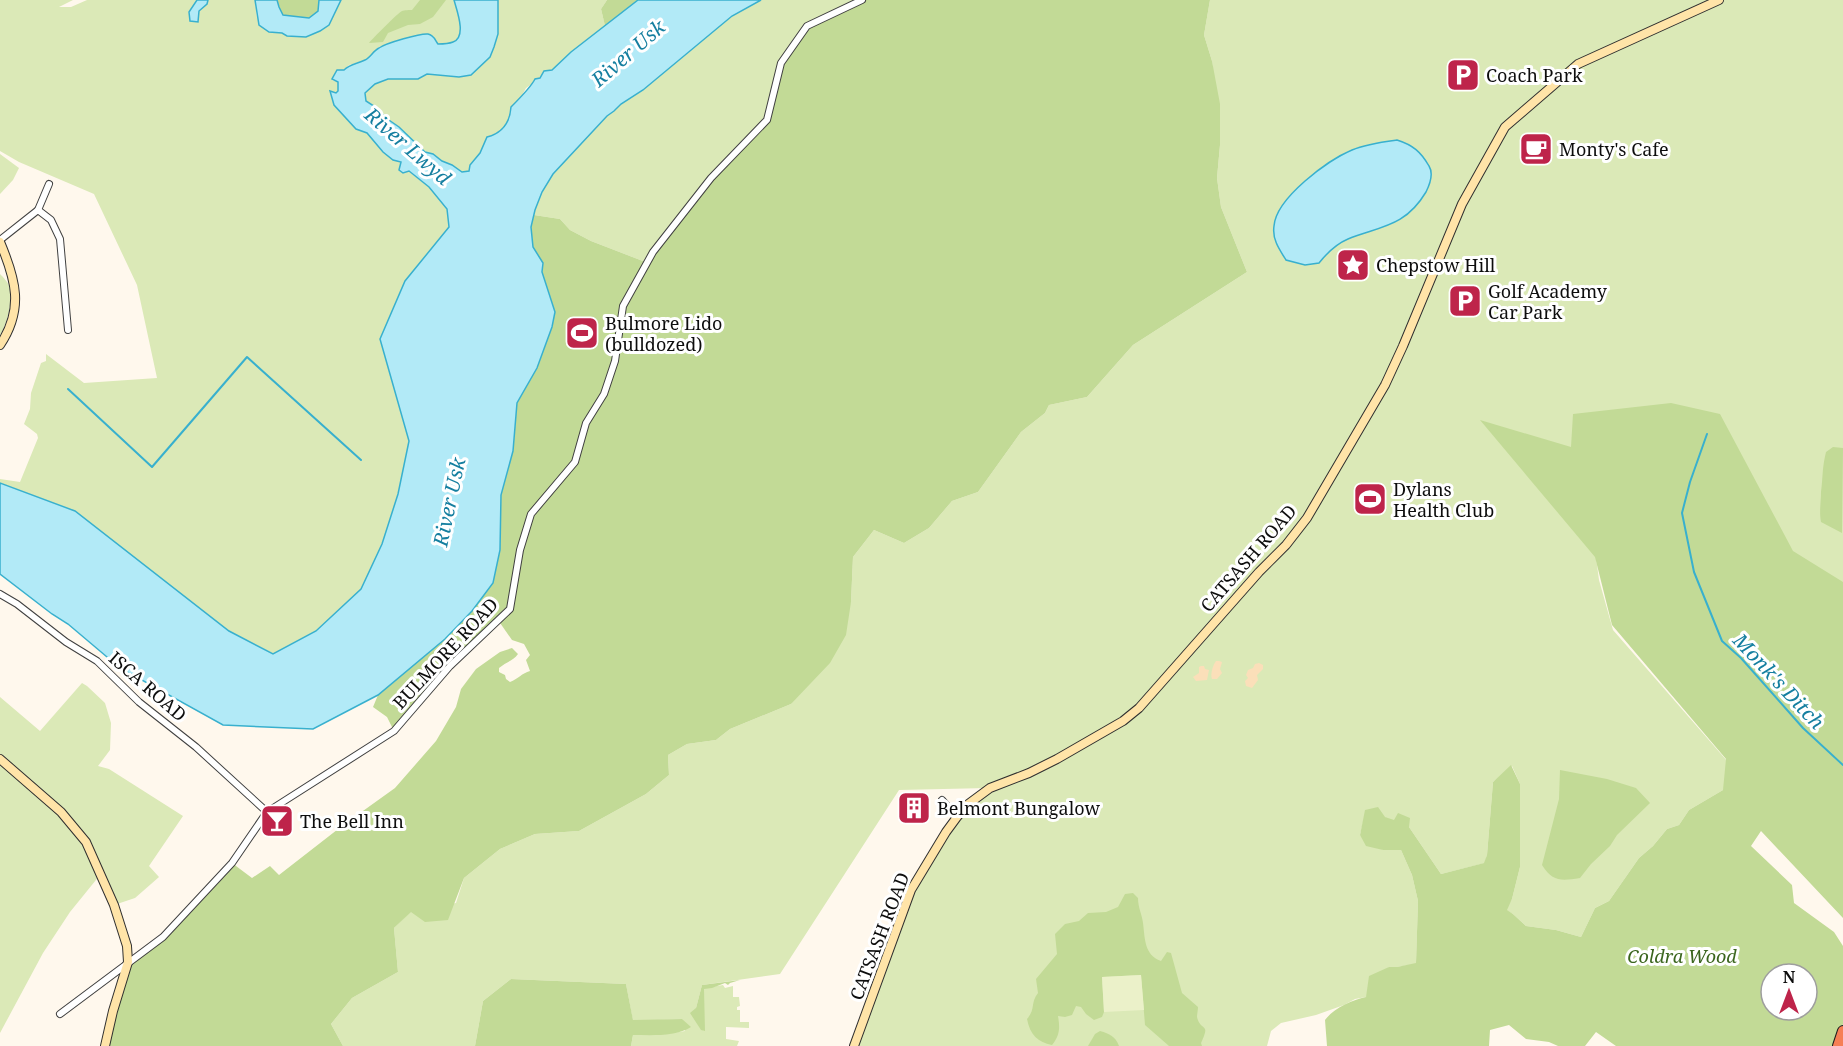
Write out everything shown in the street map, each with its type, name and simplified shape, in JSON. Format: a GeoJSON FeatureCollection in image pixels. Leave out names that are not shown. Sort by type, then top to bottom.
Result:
{"type":"FeatureCollection","features":[{"type":"Feature","properties":{"kind":"highway"},"geometry":{"type":"LineString","coordinates":[[1838,1046],[1843,1031]]}},
{"type":"Feature","properties":{"kind":"street","name":"BULMORE ROAD"},"geometry":{"type":"LineString","coordinates":[[60,1014],[163,937],[230,865],[267,812],[394,730],[450,666],[510,609],[520,550],[531,514],[575,462],[586,423],[604,394],[615,362],[623,306],[653,252],[711,178],[767,120],[781,63],[807,26],[862,0]]}},
{"type":"Feature","properties":{"kind":"street","name":"CATSASH ROAD"},"geometry":{"type":"LineString","coordinates":[[854,1046],[911,890],[967,805],[990,788],[1058,759],[1123,721],[1139,708],[1259,572],[1286,545],[1307,518],[1384,385],[1403,346],[1462,204],[1505,127],[1578,64],[1719,0]]}},
{"type":"Feature","properties":{"kind":"street"},"geometry":{"type":"LineString","coordinates":[[0,345],[10,331],[15,309],[15,296],[7,259],[0,241],[38,210],[49,184]]}},
{"type":"Feature","properties":{"kind":"street"},"geometry":{"type":"LineString","coordinates":[[38,210],[51,220],[60,239],[68,330]]}},
{"type":"Feature","properties":{"kind":"street","name":"ISCA ROAD"},"geometry":{"type":"LineString","coordinates":[[0,594],[17,604],[66,642],[97,661],[139,702],[196,747],[267,812]]}},
{"type":"Feature","properties":{"kind":"street"},"geometry":{"type":"LineString","coordinates":[[0,759],[62,812],[86,842],[114,905],[127,946],[128,962],[105,1046]]}},
{"type":"Feature","properties":{"kind":"street"},"geometry":{"type":"LineString","coordinates":[[942,800],[957,817]]}},
{"type":"Feature","properties":{"kind":"green space"},"geometry":{"type":"Polygon","coordinates":[[[0,0],[73,0],[59,7],[71,7],[87,0],[197,0],[189,12],[198,22],[198,11],[207,4],[208,0],[255,0],[257,18],[329,25],[341,0],[454,0],[460,29],[457,39],[453,42],[437,44],[433,36],[422,34],[379,47],[366,60],[349,65],[332,80],[338,82],[338,91],[336,93],[331,91],[334,105],[356,129],[367,133],[383,152],[393,160],[401,162],[408,171],[429,187],[447,209],[449,227],[405,281],[380,339],[409,441],[398,494],[382,544],[361,589],[316,631],[274,654],[229,631],[75,511],[0,483],[0,479],[20,482],[38,438],[37,434],[24,424],[30,409],[31,393],[41,363],[46,361],[46,354],[84,383],[157,378],[137,285],[94,194],[19,162],[0,151],[0,0]]]}},
{"type":"Feature","properties":{"kind":"green space"},"geometry":{"type":"Polygon","coordinates":[[[277,0],[319,0],[318,11],[310,18],[286,17],[282,14],[277,0]]]}},
{"type":"Feature","properties":{"kind":"green space"},"geometry":{"type":"Polygon","coordinates":[[[420,0],[446,0],[433,17],[420,24],[408,25],[388,33],[383,42],[369,43],[400,12],[412,10],[420,0]]]}},
{"type":"Feature","properties":{"kind":"green space"},"geometry":{"type":"Polygon","coordinates":[[[498,0],[607,0],[601,9],[605,26],[552,70],[544,71],[540,78],[526,88],[511,107],[504,126],[497,133],[487,137],[480,153],[470,165],[469,172],[462,172],[433,154],[425,152],[399,127],[366,101],[365,93],[375,84],[388,79],[418,79],[426,74],[459,77],[498,34],[498,0]]]}},
{"type":"Feature","properties":{"kind":"green space"},"geometry":{"type":"Polygon","coordinates":[[[607,0],[638,0],[605,26],[601,9],[607,0]]]}},
{"type":"Feature","properties":{"kind":"green space"},"geometry":{"type":"Polygon","coordinates":[[[761,0],[862,0],[767,120],[648,263],[591,241],[570,230],[560,219],[534,215],[538,200],[553,173],[607,116],[643,90],[732,16],[761,0]]]}},
{"type":"Feature","properties":{"kind":"green space"},"geometry":{"type":"Polygon","coordinates":[[[862,0],[1210,0],[1204,35],[1212,61],[1220,104],[1217,178],[1221,207],[1247,272],[1133,345],[1087,397],[1049,405],[1045,413],[1021,432],[978,492],[952,501],[929,528],[904,543],[874,530],[853,557],[851,602],[846,635],[830,663],[791,704],[730,729],[716,740],[687,744],[668,755],[669,775],[646,794],[579,831],[535,834],[500,849],[464,878],[448,920],[425,922],[411,912],[394,928],[398,972],[352,998],[331,1024],[343,1046],[105,1046],[128,962],[163,937],[232,863],[252,878],[270,866],[279,875],[395,788],[436,741],[456,707],[461,689],[476,669],[500,652],[512,648],[518,654],[499,668],[499,672],[505,675],[510,682],[530,671],[526,660],[530,655],[524,644],[512,640],[498,620],[450,666],[394,731],[387,717],[373,707],[378,695],[445,639],[472,611],[500,550],[501,495],[513,451],[517,403],[537,368],[555,312],[542,272],[543,263],[533,247],[531,227],[534,215],[560,219],[570,230],[591,241],[648,263],[711,178],[767,120],[781,63],[807,26],[862,0]]]}},
{"type":"Feature","properties":{"kind":"green space"},"geometry":{"type":"Polygon","coordinates":[[[1210,0],[1843,0],[1843,610],[1591,520],[1599,580],[1613,630],[1735,770],[1723,790],[1689,810],[1679,825],[1667,829],[1639,858],[1609,901],[1595,908],[1581,937],[1556,930],[1526,926],[1506,910],[1512,899],[1520,867],[1520,784],[1512,766],[1493,782],[1485,863],[1441,874],[1409,827],[1366,810],[1360,835],[1383,850],[1401,850],[1412,875],[1418,901],[1416,964],[1389,967],[1366,997],[1355,999],[1316,1015],[1281,1023],[1271,1031],[1267,1046],[854,1046],[911,890],[946,832],[988,788],[899,790],[780,974],[702,985],[696,1008],[704,1031],[704,988],[733,986],[733,997],[739,997],[740,1006],[737,1010],[740,1010],[740,1022],[749,1022],[749,1028],[726,1027],[726,1039],[739,1041],[737,1046],[631,1046],[633,1035],[685,1031],[682,1019],[633,1021],[626,984],[511,979],[483,1001],[475,1046],[343,1046],[331,1024],[352,998],[398,972],[394,928],[411,911],[456,903],[464,878],[500,849],[535,834],[579,831],[646,794],[669,775],[668,755],[687,744],[716,740],[730,729],[791,704],[851,602],[853,557],[874,530],[904,543],[929,528],[952,501],[978,492],[1021,432],[1045,413],[1049,405],[1087,397],[1133,345],[1247,272],[1221,207],[1217,178],[1220,145],[1212,61],[1204,35],[1210,0]]]}},
{"type":"Feature","properties":{"kind":"green space"},"geometry":{"type":"Polygon","coordinates":[[[0,154],[19,168],[13,180],[0,194],[0,154]]]}},
{"type":"Feature","properties":{"kind":"green space"},"geometry":{"type":"Polygon","coordinates":[[[0,274],[8,284],[11,297],[7,318],[0,335],[0,274]]]}},
{"type":"Feature","properties":{"kind":"green space","name":"Coldra Wood"},"geometry":{"type":"Polygon","coordinates":[[[1671,403],[1720,414],[1793,551],[1843,582],[1843,918],[1761,831],[1751,846],[1792,885],[1794,903],[1834,932],[1843,946],[1843,1024],[1834,1046],[1616,1046],[1596,1032],[1585,1046],[1558,1046],[1549,1042],[1526,1039],[1509,1025],[1490,1030],[1489,1046],[1327,1046],[1325,1020],[1344,1005],[1366,997],[1369,976],[1389,967],[1416,963],[1418,901],[1412,875],[1401,850],[1383,850],[1366,846],[1360,835],[1365,810],[1378,807],[1385,817],[1394,820],[1398,813],[1410,818],[1409,827],[1441,874],[1484,863],[1487,855],[1493,782],[1511,765],[1520,784],[1520,867],[1507,910],[1526,926],[1556,930],[1581,937],[1595,908],[1609,901],[1639,858],[1667,829],[1679,825],[1689,810],[1723,790],[1726,759],[1612,625],[1595,557],[1480,420],[1571,447],[1573,414],[1671,403]]]}},
{"type":"Feature","properties":{"kind":"green space"},"geometry":{"type":"Polygon","coordinates":[[[1833,447],[1843,448],[1842,533],[1821,522],[1820,518],[1826,452],[1833,447]]]}},
{"type":"Feature","properties":{"kind":"green space"},"geometry":{"type":"Polygon","coordinates":[[[82,683],[105,703],[111,723],[110,750],[98,766],[109,769],[183,816],[149,866],[159,877],[135,898],[114,905],[100,875],[70,912],[43,953],[0,1033],[0,697],[40,731],[82,683]]]}},
{"type":"Feature","properties":{"kind":"green space"},"geometry":{"type":"Polygon","coordinates":[[[1560,770],[1607,779],[1636,788],[1650,803],[1617,835],[1610,846],[1580,878],[1568,880],[1550,875],[1542,865],[1559,799],[1560,770]]]}},
{"type":"Feature","properties":{"kind":"green space"},"geometry":{"type":"Polygon","coordinates":[[[1133,893],[1138,898],[1148,950],[1151,955],[1161,961],[1167,952],[1171,953],[1182,993],[1198,1007],[1197,1017],[1205,1029],[1202,1046],[1169,1046],[1145,1025],[1141,975],[1102,977],[1104,1012],[1102,1017],[1094,1020],[1081,1007],[1076,1006],[1072,1015],[1058,1016],[1059,1031],[1052,1045],[1039,1040],[1030,1029],[1027,1019],[1038,993],[1036,979],[1057,954],[1055,934],[1065,924],[1079,921],[1088,913],[1106,912],[1118,907],[1125,894],[1133,893]]]}},
{"type":"Feature","properties":{"kind":"green space"},"geometry":{"type":"Polygon","coordinates":[[[1141,975],[1144,1010],[1104,1012],[1102,977],[1141,975]]]}},
{"type":"Feature","properties":{"kind":"green space"},"geometry":{"type":"Polygon","coordinates":[[[511,979],[626,984],[633,1020],[682,1019],[691,1027],[671,1034],[633,1035],[631,1046],[475,1046],[483,1001],[511,979]]]}},
{"type":"Feature","properties":{"kind":"green space"},"geometry":{"type":"Polygon","coordinates":[[[740,980],[728,985],[725,983],[704,989],[705,1031],[701,1030],[690,1013],[696,1008],[702,985],[740,980]]]}},
{"type":"Feature","properties":{"kind":"green space"},"geometry":{"type":"Polygon","coordinates":[[[1100,1031],[1112,1036],[1119,1046],[1088,1046],[1095,1034],[1100,1031]]]}},
{"type":"Feature","properties":{"kind":"sand"},"geometry":{"type":"Polygon","coordinates":[[[1216,661],[1222,662],[1220,669],[1222,673],[1217,679],[1212,679],[1213,667],[1216,661]]]}},
{"type":"Feature","properties":{"kind":"sand"},"geometry":{"type":"Polygon","coordinates":[[[1255,664],[1263,665],[1263,669],[1257,675],[1258,680],[1252,688],[1246,686],[1245,681],[1248,678],[1246,675],[1248,670],[1255,664]]]}},
{"type":"Feature","properties":{"kind":"sand"},"geometry":{"type":"Polygon","coordinates":[[[1201,666],[1209,670],[1207,680],[1196,681],[1193,677],[1199,673],[1201,666]]]}},
{"type":"Feature","properties":{"kind":"water"},"geometry":{"type":"Polygon","coordinates":[[[197,0],[208,0],[199,11],[198,22],[190,21],[189,12],[197,0]]]}},
{"type":"Feature","properties":{"kind":"water"},"geometry":{"type":"Polygon","coordinates":[[[255,0],[277,0],[283,15],[309,18],[318,11],[319,0],[341,0],[329,25],[306,37],[269,32],[259,25],[255,0]]]}},
{"type":"Feature","properties":{"kind":"water"},"geometry":{"type":"Polygon","coordinates":[[[454,0],[498,0],[498,34],[490,57],[471,75],[459,77],[427,74],[418,79],[388,79],[375,84],[365,93],[366,101],[399,127],[425,152],[433,154],[462,172],[469,171],[470,165],[480,153],[487,137],[497,133],[504,126],[511,107],[535,79],[540,78],[544,71],[552,70],[571,52],[638,0],[761,0],[732,16],[643,90],[607,116],[553,174],[542,192],[531,227],[533,247],[543,263],[542,272],[555,312],[537,368],[517,403],[513,451],[501,495],[500,550],[493,583],[472,611],[445,639],[378,695],[313,729],[223,725],[120,668],[68,624],[0,574],[0,483],[75,511],[229,631],[273,654],[316,631],[361,589],[382,544],[398,494],[409,441],[380,339],[405,281],[449,227],[447,209],[429,187],[409,171],[403,173],[399,170],[401,162],[393,160],[383,152],[367,133],[356,129],[334,105],[330,91],[336,93],[338,91],[338,82],[332,79],[337,70],[344,70],[365,60],[383,46],[424,34],[432,35],[438,44],[453,42],[457,39],[460,29],[454,0]]]}},
{"type":"Feature","properties":{"kind":"water"},"geometry":{"type":"Polygon","coordinates":[[[1397,140],[1416,150],[1430,169],[1429,186],[1418,204],[1392,224],[1340,243],[1319,263],[1305,265],[1286,260],[1275,240],[1274,226],[1277,215],[1293,192],[1317,171],[1352,150],[1397,140]]]}},
{"type":"Feature","properties":{"kind":"waterway"},"geometry":{"type":"LineString","coordinates":[[68,389],[152,467],[247,357],[361,460]]}},
{"type":"Feature","properties":{"kind":"waterway","name":"Monk's Ditch"},"geometry":{"type":"LineString","coordinates":[[1707,434],[1682,513],[1694,572],[1722,641],[1741,658],[1803,728],[1843,765]]}},
{"type":"Feature","properties":{"kind":"place","name":"Coach Park"},"geometry":{"type":"Point","coordinates":[1463,75]}},
{"type":"Feature","properties":{"kind":"place","name":"Monty's Cafe"},"geometry":{"type":"Point","coordinates":[1536,149]}},
{"type":"Feature","properties":{"kind":"place","name":"Chepstow Hill"},"geometry":{"type":"Point","coordinates":[1353,265]}},
{"type":"Feature","properties":{"kind":"place","name":"Golf Academy Car Park"},"geometry":{"type":"Point","coordinates":[1465,301]}},
{"type":"Feature","properties":{"kind":"place","name":"Bulmore Lido (bulldozed)"},"geometry":{"type":"Point","coordinates":[582,333]}},
{"type":"Feature","properties":{"kind":"place","name":"Dylans Health Club"},"geometry":{"type":"Point","coordinates":[1370,499]}},
{"type":"Feature","properties":{"kind":"place","name":"Belmont Bungalow"},"geometry":{"type":"Point","coordinates":[914,808]}},
{"type":"Feature","properties":{"kind":"place","name":"The Bell Inn"},"geometry":{"type":"Point","coordinates":[277,821]}},
{"type":"Feature","properties":{"kind":"water label","name":"River Usk"},"geometry":{"type":"Point","coordinates":[628,53]}},
{"type":"Feature","properties":{"kind":"water label","name":"River Lwyd"},"geometry":{"type":"Point","coordinates":[408,146]}},
{"type":"Feature","properties":{"kind":"water label","name":"River Usk"},"geometry":{"type":"Point","coordinates":[449,502]}}]}
